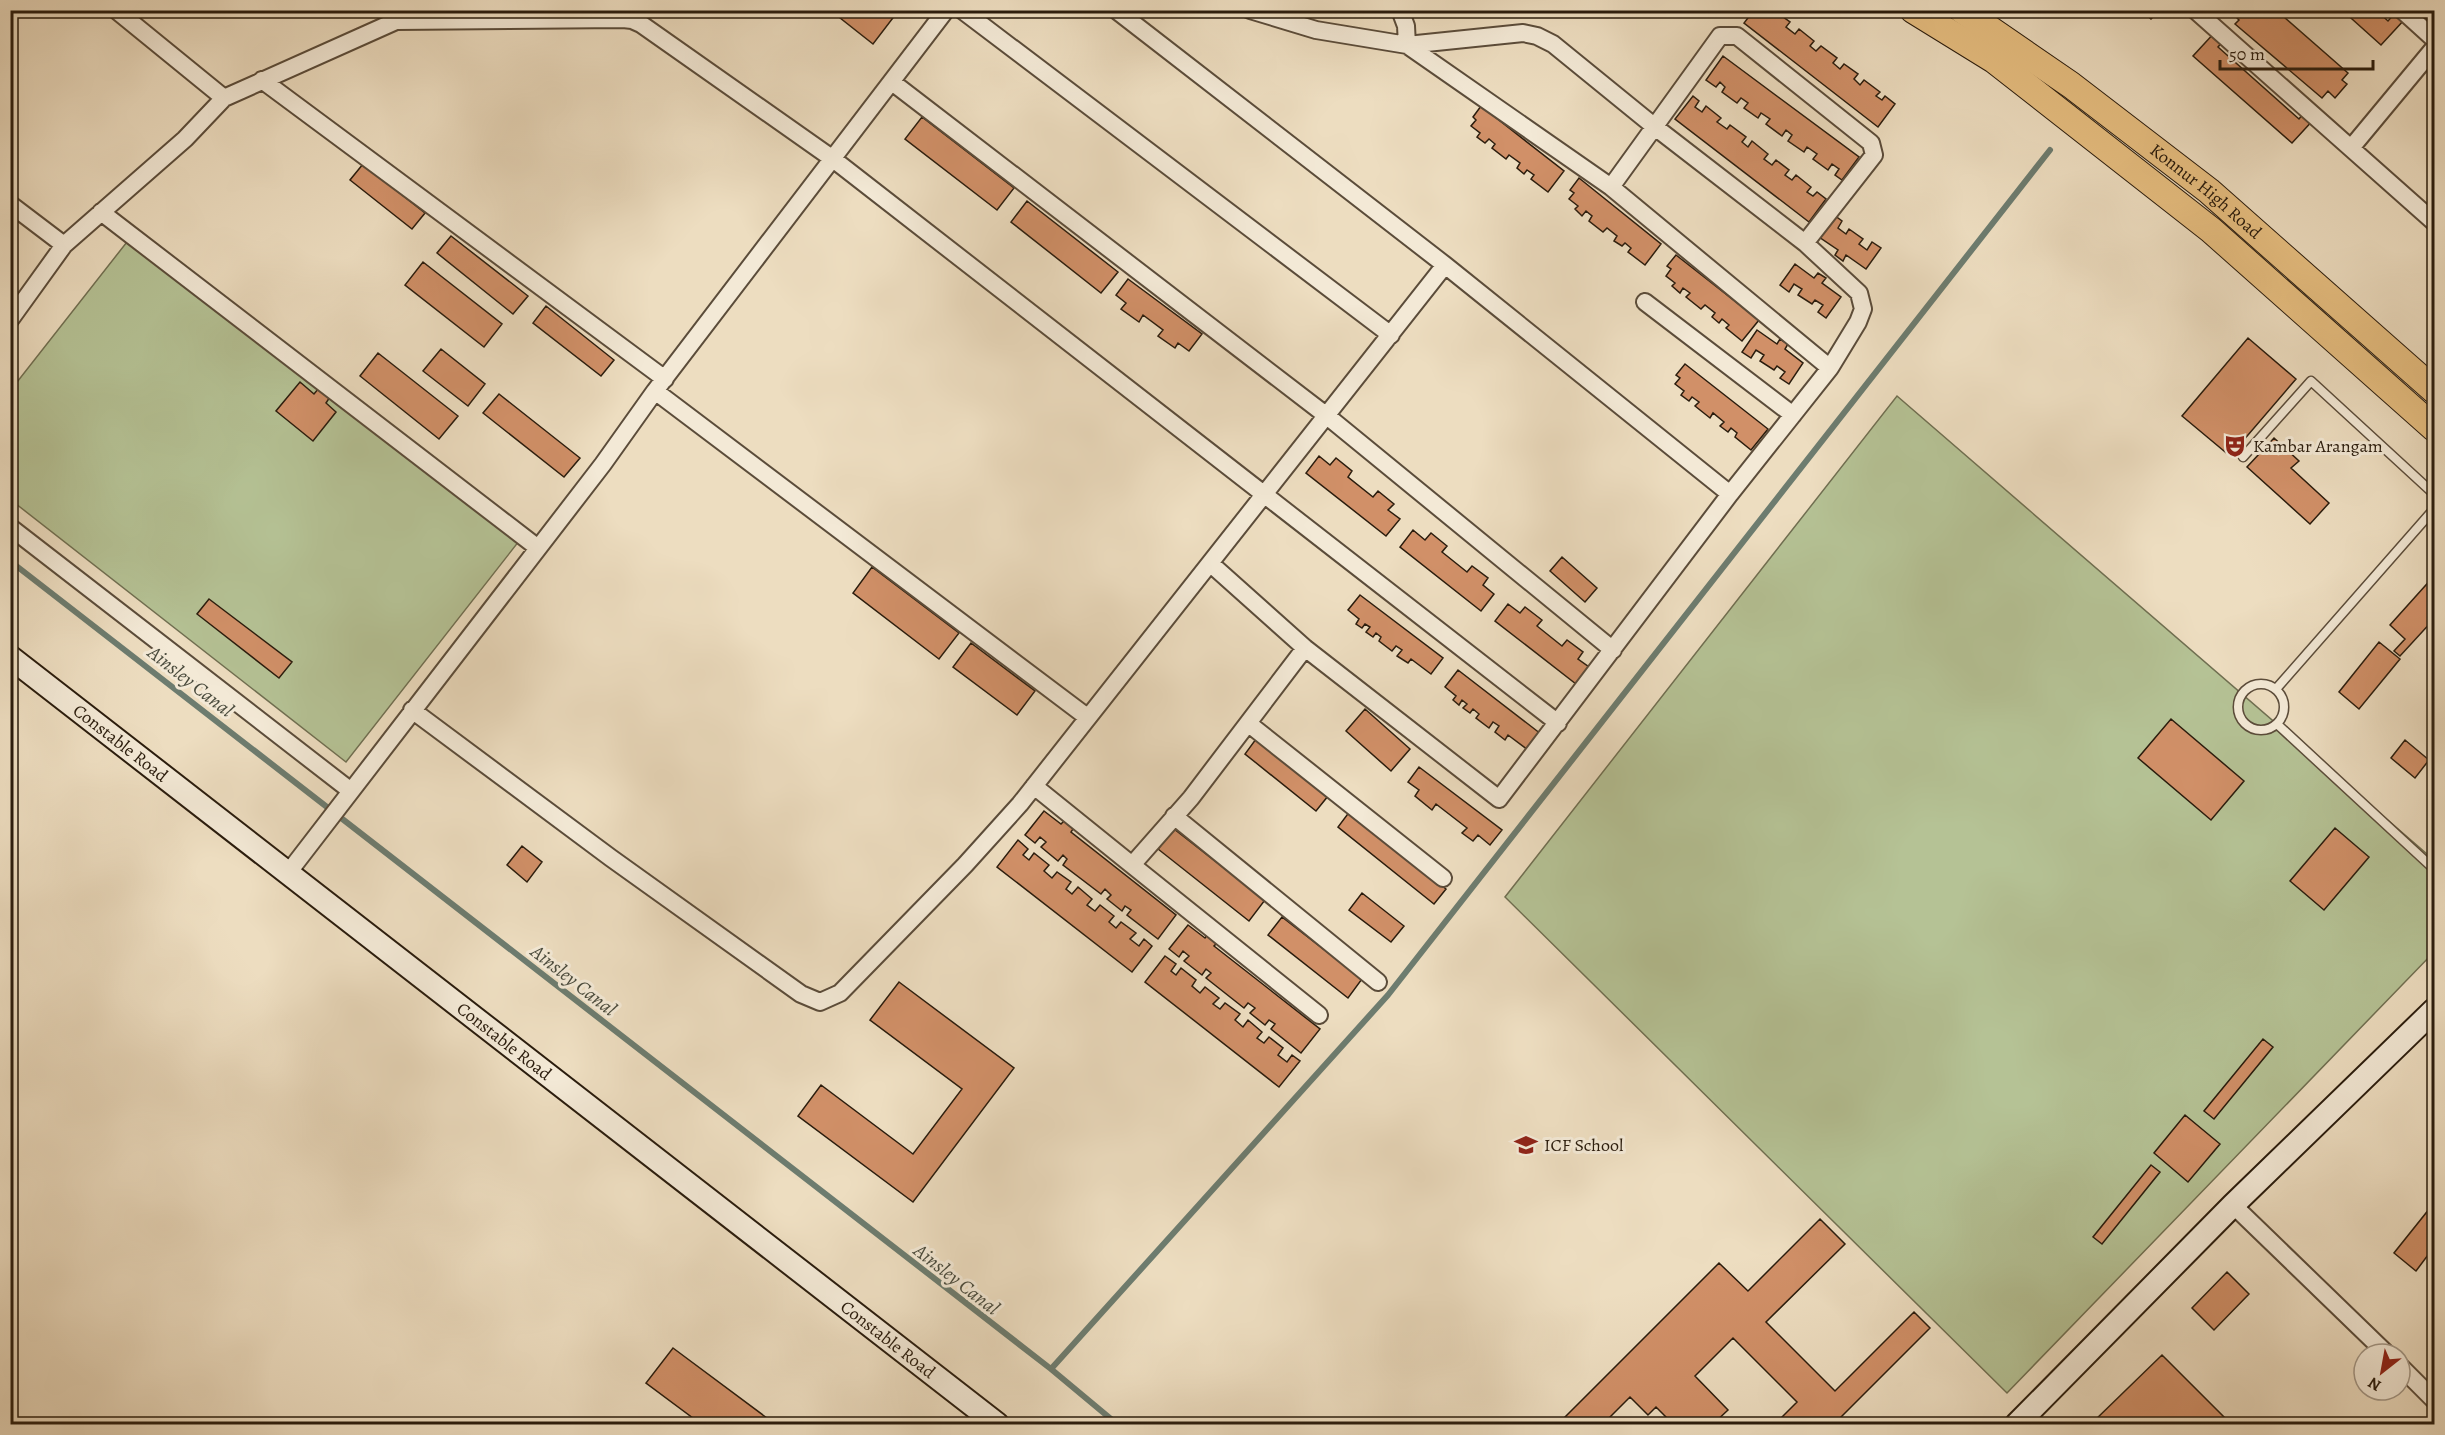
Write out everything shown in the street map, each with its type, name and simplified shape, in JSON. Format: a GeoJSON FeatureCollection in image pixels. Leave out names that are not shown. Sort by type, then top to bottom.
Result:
{"type":"FeatureCollection","features":[{"type":"Feature","properties":{"kind":"main road"},"geometry":{"type":"LineString","coordinates":[[1913,10],[1994,60],[2211,230],[2434,428]]}},
{"type":"Feature","properties":{"kind":"main road","name":"Konnur High Road"},"geometry":{"type":"LineString","coordinates":[[1962,10],[2072,85],[2210,192],[2434,390]]}},
{"type":"Feature","properties":{"kind":"street"},"geometry":{"type":"LineString","coordinates":[[116,10],[224,98]]}},
{"type":"Feature","properties":{"kind":"street"},"geometry":{"type":"LineString","coordinates":[[288,873],[946,10]]}},
{"type":"Feature","properties":{"kind":"street"},"geometry":{"type":"LineString","coordinates":[[962,10],[1391,335]]}},
{"type":"Feature","properties":{"kind":"street"},"geometry":{"type":"LineString","coordinates":[[1116,10],[1445,265],[1730,494]]}},
{"type":"Feature","properties":{"kind":"street"},"geometry":{"type":"LineString","coordinates":[[1211,564],[1305,648],[1499,799],[1730,494],[1830,368],[1858,322],[1863,309],[1859,293],[1805,243],[1655,128],[1553,45],[1537,36],[1522,33],[1407,45],[1323,31],[1250,10]]}},
{"type":"Feature","properties":{"kind":"street"},"geometry":{"type":"LineString","coordinates":[[1400,10],[1406,26],[1407,45]]}},
{"type":"Feature","properties":{"kind":"street"},"geometry":{"type":"LineString","coordinates":[[2402,10],[2434,39]]}},
{"type":"Feature","properties":{"kind":"street"},"geometry":{"type":"LineString","coordinates":[[2202,13],[2434,222]]}},
{"type":"Feature","properties":{"kind":"street"},"geometry":{"type":"LineString","coordinates":[[10,320],[64,245],[185,139],[224,98],[397,16],[632,20],[833,159],[1558,723]]}},
{"type":"Feature","properties":{"kind":"street"},"geometry":{"type":"LineString","coordinates":[[1611,187],[1720,36],[1737,36],[1871,143],[1874,155],[1805,243]]}},
{"type":"Feature","properties":{"kind":"street"},"geometry":{"type":"LineString","coordinates":[[1407,45],[1611,187],[1830,368]]}},
{"type":"Feature","properties":{"kind":"street"},"geometry":{"type":"LineString","coordinates":[[2351,148],[2434,48]]}},
{"type":"Feature","properties":{"kind":"street"},"geometry":{"type":"LineString","coordinates":[[262,80],[660,385],[1087,717]]}},
{"type":"Feature","properties":{"kind":"street"},"geometry":{"type":"LineString","coordinates":[[892,82],[1327,416],[1613,650]]}},
{"type":"Feature","properties":{"kind":"street"},"geometry":{"type":"LineString","coordinates":[[10,204],[64,245]]}},
{"type":"Feature","properties":{"kind":"street"},"geometry":{"type":"LineString","coordinates":[[101,212],[538,548]]}},
{"type":"Feature","properties":{"kind":"street"},"geometry":{"type":"LineString","coordinates":[[412,710],[610,858],[801,994],[820,1002],[840,993],[906,927],[965,865],[1034,786],[1445,265]]}},
{"type":"Feature","properties":{"kind":"street"},"geometry":{"type":"LineString","coordinates":[[1645,302],[1793,415]]}},
{"type":"Feature","properties":{"kind":"street"},"geometry":{"type":"LineString","coordinates":[[10,527],[351,791]]}},
{"type":"Feature","properties":{"kind":"street"},"geometry":{"type":"LineString","coordinates":[[1132,865],[1249,724],[1305,648]]}},
{"type":"Feature","properties":{"kind":"street","name":"Constable Road"},"geometry":{"type":"LineString","coordinates":[[10,657],[997,1425]]}},
{"type":"Feature","properties":{"kind":"street"},"geometry":{"type":"LineString","coordinates":[[1249,724],[1443,878]]}},
{"type":"Feature","properties":{"kind":"street"},"geometry":{"type":"LineString","coordinates":[[1034,786],[1319,1015]]}},
{"type":"Feature","properties":{"kind":"street"},"geometry":{"type":"LineString","coordinates":[[1174,816],[1378,982]]}},
{"type":"Feature","properties":{"kind":"street"},"geometry":{"type":"LineString","coordinates":[[2017,1425],[2233,1205],[2434,1011]]}},
{"type":"Feature","properties":{"kind":"street"},"geometry":{"type":"LineString","coordinates":[[2233,1205],[2375,1342]]}},
{"type":"Feature","properties":{"kind":"street"},"geometry":{"type":"LineString","coordinates":[[2412,1378],[2434,1400]]}},
{"type":"Feature","properties":{"kind":"lane"},"geometry":{"type":"LineString","coordinates":[[2243,457],[2311,381],[2434,494]]}},
{"type":"Feature","properties":{"kind":"lane"},"geometry":{"type":"LineString","coordinates":[[2276,689],[2434,509]]}},
{"type":"Feature","properties":{"kind":"lane"},"geometry":{"type":"LineString","coordinates":[[2254,684],[2269,685],[2276,689],[2284,702],[2284,710],[2277,724],[2263,730],[2255,729],[2242,721],[2237,707],[2242,693],[2254,684]]}},
{"type":"Feature","properties":{"kind":"lane"},"geometry":{"type":"LineString","coordinates":[[2277,724],[2434,869]]}},
{"type":"Feature","properties":{"kind":"green space"},"geometry":{"type":"Polygon","coordinates":[[[134,233],[523,536],[346,762],[11,500],[10,391],[134,233]]]}},
{"type":"Feature","properties":{"kind":"green space"},"geometry":{"type":"Polygon","coordinates":[[[1897,396],[2434,860],[2434,952],[2007,1393],[1505,897],[1897,396]]]}},
{"type":"Feature","properties":{"kind":"building"},"geometry":{"type":"Polygon","coordinates":[[[830,10],[899,10],[873,44],[830,10]]]}},
{"type":"Feature","properties":{"kind":"building"},"geometry":{"type":"Polygon","coordinates":[[[1754,10],[1764,10],[1771,16],[1775,11],[1790,22],[1786,27],[1795,34],[1799,29],[1814,41],[1810,46],[1816,51],[1821,46],[1837,58],[1833,63],[1840,69],[1844,64],[1858,74],[1854,79],[1860,85],[1864,80],[1880,92],[1876,96],[1882,100],[1885,96],[1895,104],[1878,127],[1744,23],[1754,10]]]}},
{"type":"Feature","properties":{"kind":"building"},"geometry":{"type":"Polygon","coordinates":[[[2141,10],[2160,10],[2151,19],[2141,10]]]}},
{"type":"Feature","properties":{"kind":"building"},"geometry":{"type":"Polygon","coordinates":[[[2236,10],[2276,10],[2348,73],[2342,80],[2347,84],[2335,98],[2328,91],[2322,98],[2235,24],[2239,20],[2233,14],[2236,10]]]}},
{"type":"Feature","properties":{"kind":"building"},"geometry":{"type":"Polygon","coordinates":[[[2342,10],[2376,10],[2388,21],[2395,13],[2404,20],[2381,45],[2342,10]]]}},
{"type":"Feature","properties":{"kind":"building"},"geometry":{"type":"Polygon","coordinates":[[[2216,31],[2225,39],[2218,47],[2299,119],[2306,110],[2315,118],[2292,143],[2193,56],[2216,31]]]}},
{"type":"Feature","properties":{"kind":"building"},"geometry":{"type":"Polygon","coordinates":[[[1723,56],[1859,157],[1842,180],[1835,175],[1839,169],[1832,164],[1828,170],[1813,159],[1817,154],[1807,147],[1804,152],[1788,141],[1792,135],[1786,130],[1782,136],[1766,124],[1770,119],[1761,113],[1758,118],[1744,108],[1748,103],[1741,98],[1737,103],[1722,92],[1725,87],[1720,82],[1716,87],[1706,80],[1723,56]]]}},
{"type":"Feature","properties":{"kind":"building"},"geometry":{"type":"Polygon","coordinates":[[[1693,96],[1699,101],[1695,107],[1702,112],[1706,106],[1721,118],[1717,122],[1727,129],[1730,125],[1746,137],[1742,142],[1748,147],[1752,141],[1768,154],[1764,159],[1772,165],[1776,160],[1789,170],[1785,175],[1792,180],[1796,175],[1811,187],[1807,192],[1813,196],[1817,192],[1826,199],[1809,222],[1675,119],[1693,96]]]}},
{"type":"Feature","properties":{"kind":"building"},"geometry":{"type":"Polygon","coordinates":[[[1481,106],[1564,171],[1548,192],[1531,179],[1534,175],[1527,170],[1524,174],[1517,168],[1520,163],[1509,155],[1506,159],[1492,148],[1495,144],[1489,139],[1485,143],[1477,137],[1480,133],[1471,126],[1476,120],[1473,117],[1481,106]]]}},
{"type":"Feature","properties":{"kind":"building"},"geometry":{"type":"Polygon","coordinates":[[[922,117],[1014,188],[997,210],[905,139],[922,117]]]}},
{"type":"Feature","properties":{"kind":"building"},"geometry":{"type":"Polygon","coordinates":[[[363,164],[425,213],[412,229],[350,180],[363,164]]]}},
{"type":"Feature","properties":{"kind":"building"},"geometry":{"type":"Polygon","coordinates":[[[1579,178],[1661,244],[1645,265],[1628,252],[1631,248],[1625,243],[1622,246],[1614,241],[1617,236],[1607,228],[1603,232],[1589,221],[1592,216],[1586,211],[1582,216],[1575,209],[1578,206],[1569,199],[1574,193],[1570,190],[1579,178]]]}},
{"type":"Feature","properties":{"kind":"building"},"geometry":{"type":"Polygon","coordinates":[[[1027,201],[1118,272],[1101,293],[1011,222],[1027,201]]]}},
{"type":"Feature","properties":{"kind":"building"},"geometry":{"type":"Polygon","coordinates":[[[1834,215],[1842,221],[1838,228],[1846,234],[1849,229],[1863,239],[1859,244],[1867,250],[1872,242],[1881,248],[1866,269],[1846,255],[1843,261],[1835,255],[1838,250],[1819,237],[1834,215]]]}},
{"type":"Feature","properties":{"kind":"building"},"geometry":{"type":"Polygon","coordinates":[[[451,236],[528,296],[513,314],[437,253],[451,236]]]}},
{"type":"Feature","properties":{"kind":"building"},"geometry":{"type":"Polygon","coordinates":[[[1676,255],[1759,320],[1742,341],[1726,328],[1729,325],[1722,319],[1719,323],[1712,317],[1715,313],[1705,305],[1701,309],[1686,297],[1690,293],[1683,288],[1680,293],[1672,286],[1675,283],[1666,276],[1671,269],[1667,266],[1676,255]]]}},
{"type":"Feature","properties":{"kind":"building"},"geometry":{"type":"Polygon","coordinates":[[[423,262],[502,324],[484,347],[405,285],[423,262]]]}},
{"type":"Feature","properties":{"kind":"building"},"geometry":{"type":"Polygon","coordinates":[[[1795,264],[1814,278],[1818,273],[1826,278],[1822,283],[1841,297],[1826,318],[1818,312],[1823,305],[1815,300],[1812,304],[1798,295],[1802,289],[1794,284],[1789,292],[1780,285],[1795,264]]]}},
{"type":"Feature","properties":{"kind":"building"},"geometry":{"type":"Polygon","coordinates":[[[1128,279],[1202,334],[1189,351],[1178,343],[1175,348],[1158,336],[1163,330],[1143,315],[1139,322],[1121,309],[1126,303],[1116,295],[1128,279]]]}},
{"type":"Feature","properties":{"kind":"building"},"geometry":{"type":"Polygon","coordinates":[[[546,306],[614,360],[601,376],[533,323],[546,306]]]}},
{"type":"Feature","properties":{"kind":"building"},"geometry":{"type":"Polygon","coordinates":[[[1757,330],[1777,344],[1780,339],[1788,344],[1785,349],[1803,363],[1789,384],[1780,378],[1785,372],[1777,366],[1774,370],[1760,361],[1764,355],[1756,350],[1751,358],[1742,352],[1757,330]]]}},
{"type":"Feature","properties":{"kind":"building"},"geometry":{"type":"Polygon","coordinates":[[[2248,338],[2296,379],[2230,456],[2182,416],[2248,338]]]}},
{"type":"Feature","properties":{"kind":"building"},"geometry":{"type":"Polygon","coordinates":[[[441,349],[485,384],[468,406],[423,371],[441,349]]]}},
{"type":"Feature","properties":{"kind":"building"},"geometry":{"type":"Polygon","coordinates":[[[378,353],[458,416],[439,439],[360,376],[378,353]]]}},
{"type":"Feature","properties":{"kind":"building"},"geometry":{"type":"Polygon","coordinates":[[[1685,364],[1768,429],[1751,450],[1735,437],[1737,433],[1731,428],[1728,432],[1720,426],[1724,422],[1713,413],[1710,418],[1695,406],[1699,402],[1692,397],[1689,401],[1681,395],[1684,391],[1675,384],[1680,378],[1676,375],[1685,364]]]}},
{"type":"Feature","properties":{"kind":"building"},"geometry":{"type":"Polygon","coordinates":[[[300,382],[314,394],[319,388],[330,397],[326,403],[336,412],[313,441],[276,411],[300,382]]]}},
{"type":"Feature","properties":{"kind":"building"},"geometry":{"type":"Polygon","coordinates":[[[499,394],[580,458],[564,477],[483,413],[499,394]]]}},
{"type":"Feature","properties":{"kind":"building"},"geometry":{"type":"Polygon","coordinates":[[[2274,438],[2299,461],[2291,468],[2329,503],[2310,524],[2247,467],[2274,438]]]}},
{"type":"Feature","properties":{"kind":"building"},"geometry":{"type":"Polygon","coordinates":[[[1319,456],[1330,465],[1336,458],[1352,471],[1348,477],[1373,497],[1378,491],[1394,504],[1388,510],[1400,519],[1386,536],[1306,473],[1319,456]]]}},
{"type":"Feature","properties":{"kind":"building"},"geometry":{"type":"Polygon","coordinates":[[[1413,530],[1425,540],[1431,533],[1447,546],[1442,552],[1467,572],[1472,566],[1488,578],[1483,585],[1494,594],[1481,611],[1400,547],[1413,530]]]}},
{"type":"Feature","properties":{"kind":"building"},"geometry":{"type":"Polygon","coordinates":[[[1562,557],[1597,588],[1585,602],[1550,571],[1562,557]]]}},
{"type":"Feature","properties":{"kind":"building"},"geometry":{"type":"Polygon","coordinates":[[[872,567],[959,633],[939,659],[853,593],[872,567]]]}},
{"type":"Feature","properties":{"kind":"building"},"geometry":{"type":"Polygon","coordinates":[[[2434,576],[2434,619],[2400,656],[2394,651],[2405,639],[2390,625],[2434,576]]]}},
{"type":"Feature","properties":{"kind":"building"},"geometry":{"type":"Polygon","coordinates":[[[1360,595],[1443,658],[1431,674],[1411,659],[1408,663],[1397,656],[1402,650],[1396,646],[1392,651],[1379,641],[1381,637],[1376,633],[1373,637],[1366,632],[1370,627],[1365,624],[1362,628],[1356,624],[1359,619],[1348,610],[1360,595]]]}},
{"type":"Feature","properties":{"kind":"building"},"geometry":{"type":"Polygon","coordinates":[[[209,599],[292,662],[279,678],[197,614],[209,599]]]}},
{"type":"Feature","properties":{"kind":"building"},"geometry":{"type":"Polygon","coordinates":[[[1508,604],[1520,613],[1525,607],[1542,620],[1537,626],[1562,646],[1567,640],[1583,652],[1578,659],[1589,667],[1576,684],[1495,621],[1508,604]]]}},
{"type":"Feature","properties":{"kind":"building"},"geometry":{"type":"Polygon","coordinates":[[[2379,642],[2400,659],[2359,709],[2339,692],[2379,642]]]}},
{"type":"Feature","properties":{"kind":"building"},"geometry":{"type":"Polygon","coordinates":[[[971,643],[1035,691],[1017,715],[953,667],[971,643]]]}},
{"type":"Feature","properties":{"kind":"building"},"geometry":{"type":"Polygon","coordinates":[[[1458,670],[1541,734],[1528,750],[1508,735],[1505,740],[1495,732],[1499,726],[1493,722],[1489,728],[1476,718],[1479,714],[1473,709],[1470,713],[1463,708],[1467,704],[1462,700],[1459,705],[1453,700],[1456,696],[1445,687],[1458,670]]]}},
{"type":"Feature","properties":{"kind":"building"},"geometry":{"type":"Polygon","coordinates":[[[1365,709],[1410,749],[1391,771],[1346,731],[1365,709]]]}},
{"type":"Feature","properties":{"kind":"building"},"geometry":{"type":"Polygon","coordinates":[[[2171,719],[2244,781],[2211,820],[2138,758],[2171,719]]]}},
{"type":"Feature","properties":{"kind":"building"},"geometry":{"type":"Polygon","coordinates":[[[1256,739],[1328,796],[1316,811],[1245,754],[1256,739]]]}},
{"type":"Feature","properties":{"kind":"building"},"geometry":{"type":"Polygon","coordinates":[[[2405,740],[2429,760],[2415,778],[2391,758],[2405,740]]]}},
{"type":"Feature","properties":{"kind":"building"},"geometry":{"type":"Polygon","coordinates":[[[1419,767],[1502,830],[1490,845],[1478,835],[1473,841],[1462,833],[1467,828],[1436,804],[1432,810],[1415,796],[1419,790],[1408,782],[1419,767]]]}},
{"type":"Feature","properties":{"kind":"building"},"geometry":{"type":"Polygon","coordinates":[[[1044,811],[1061,824],[1064,821],[1073,829],[1071,832],[1176,915],[1158,939],[1127,915],[1131,910],[1125,906],[1122,911],[1107,899],[1111,895],[1105,889],[1101,894],[1063,865],[1067,859],[1063,855],[1058,861],[1041,847],[1046,842],[1040,837],[1035,843],[1025,835],[1044,811]]]}},
{"type":"Feature","properties":{"kind":"building"},"geometry":{"type":"Polygon","coordinates":[[[1350,811],[1446,889],[1434,904],[1338,827],[1350,811]]]}},
{"type":"Feature","properties":{"kind":"building"},"geometry":{"type":"Polygon","coordinates":[[[2335,828],[2369,857],[2324,910],[2290,881],[2335,828]]]}},
{"type":"Feature","properties":{"kind":"building"},"geometry":{"type":"Polygon","coordinates":[[[1174,829],[1265,900],[1249,921],[1158,849],[1174,829]]]}},
{"type":"Feature","properties":{"kind":"building"},"geometry":{"type":"Polygon","coordinates":[[[1018,840],[1028,849],[1023,855],[1029,860],[1034,853],[1049,865],[1044,871],[1052,878],[1057,872],[1071,882],[1066,889],[1072,894],[1078,887],[1092,899],[1087,905],[1095,911],[1100,905],[1114,916],[1109,922],[1116,928],[1121,922],[1136,933],[1130,939],[1139,946],[1144,939],[1152,946],[1132,972],[997,867],[1018,840]]]}},
{"type":"Feature","properties":{"kind":"building"},"geometry":{"type":"Polygon","coordinates":[[[522,846],[542,862],[527,882],[507,865],[522,846]]]}},
{"type":"Feature","properties":{"kind":"building"},"geometry":{"type":"Polygon","coordinates":[[[1362,893],[1404,926],[1391,942],[1349,910],[1362,893]]]}},
{"type":"Feature","properties":{"kind":"building"},"geometry":{"type":"Polygon","coordinates":[[[1282,917],[1362,979],[1348,998],[1268,935],[1282,917]]]}},
{"type":"Feature","properties":{"kind":"building"},"geometry":{"type":"Polygon","coordinates":[[[1188,925],[1205,938],[1207,935],[1217,943],[1214,946],[1320,1029],[1301,1053],[1271,1029],[1275,1024],[1269,1020],[1265,1025],[1250,1013],[1255,1008],[1248,1003],[1244,1008],[1206,978],[1211,973],[1206,969],[1202,975],[1184,961],[1189,956],[1183,951],[1179,957],[1169,949],[1188,925]]]}},
{"type":"Feature","properties":{"kind":"building"},"geometry":{"type":"Polygon","coordinates":[[[1165,956],[1176,964],[1171,971],[1176,975],[1181,968],[1196,980],[1192,986],[1200,993],[1205,987],[1219,998],[1213,1004],[1220,1009],[1225,1003],[1240,1014],[1235,1020],[1243,1027],[1248,1020],[1262,1032],[1257,1038],[1264,1043],[1269,1037],[1283,1048],[1278,1055],[1287,1062],[1292,1055],[1300,1061],[1279,1087],[1145,982],[1165,956]]]}},
{"type":"Feature","properties":{"kind":"building"},"geometry":{"type":"Polygon","coordinates":[[[899,982],[1014,1068],[913,1202],[798,1116],[821,1085],[913,1154],[962,1089],[870,1020],[899,982]]]}},
{"type":"Feature","properties":{"kind":"building"},"geometry":{"type":"Polygon","coordinates":[[[2263,1039],[2273,1047],[2214,1119],[2204,1111],[2263,1039]]]}},
{"type":"Feature","properties":{"kind":"building"},"geometry":{"type":"Polygon","coordinates":[[[2185,1115],[2220,1144],[2188,1182],[2154,1153],[2185,1115]]]}},
{"type":"Feature","properties":{"kind":"building"},"geometry":{"type":"Polygon","coordinates":[[[2151,1165],[2160,1172],[2102,1244],[2093,1237],[2151,1165]]]}},
{"type":"Feature","properties":{"kind":"building"},"geometry":{"type":"Polygon","coordinates":[[[2434,1203],[2434,1247],[2416,1271],[2394,1253],[2434,1203]]]}},
{"type":"Feature","properties":{"kind":"building"},"geometry":{"type":"Polygon","coordinates":[[[1820,1219],[1845,1244],[1766,1322],[1835,1391],[1914,1312],[1930,1328],[1834,1424],[1775,1424],[1797,1402],[1733,1338],[1695,1376],[1728,1410],[1713,1424],[1673,1424],[1656,1407],[1648,1415],[1630,1397],[1603,1424],[1558,1424],[1719,1263],[1748,1291],[1820,1219]]]}},
{"type":"Feature","properties":{"kind":"building"},"geometry":{"type":"Polygon","coordinates":[[[2227,1272],[2249,1294],[2214,1330],[2192,1308],[2227,1272]]]}},
{"type":"Feature","properties":{"kind":"building"},"geometry":{"type":"Polygon","coordinates":[[[673,1348],[775,1424],[701,1424],[646,1383],[673,1348]]]}},
{"type":"Feature","properties":{"kind":"building"},"geometry":{"type":"Polygon","coordinates":[[[2162,1355],[2226,1419],[2220,1424],[2091,1424],[2162,1355]]]}},
{"type":"Feature","properties":{"kind":"waterway"},"geometry":{"type":"LineString","coordinates":[[1051,1369],[1388,995],[2050,150]]}},
{"type":"Feature","properties":{"kind":"waterway","name":"Ainsley Canal"},"geometry":{"type":"LineString","coordinates":[[10,561],[1051,1369],[1117,1424]]}},
{"type":"Feature","properties":{"kind":"place","name":"Kambar Arangam"},"geometry":{"type":"Point","coordinates":[2235,446]}},
{"type":"Feature","properties":{"kind":"place","name":"ICF School"},"geometry":{"type":"Point","coordinates":[1526,1145]}}]}
